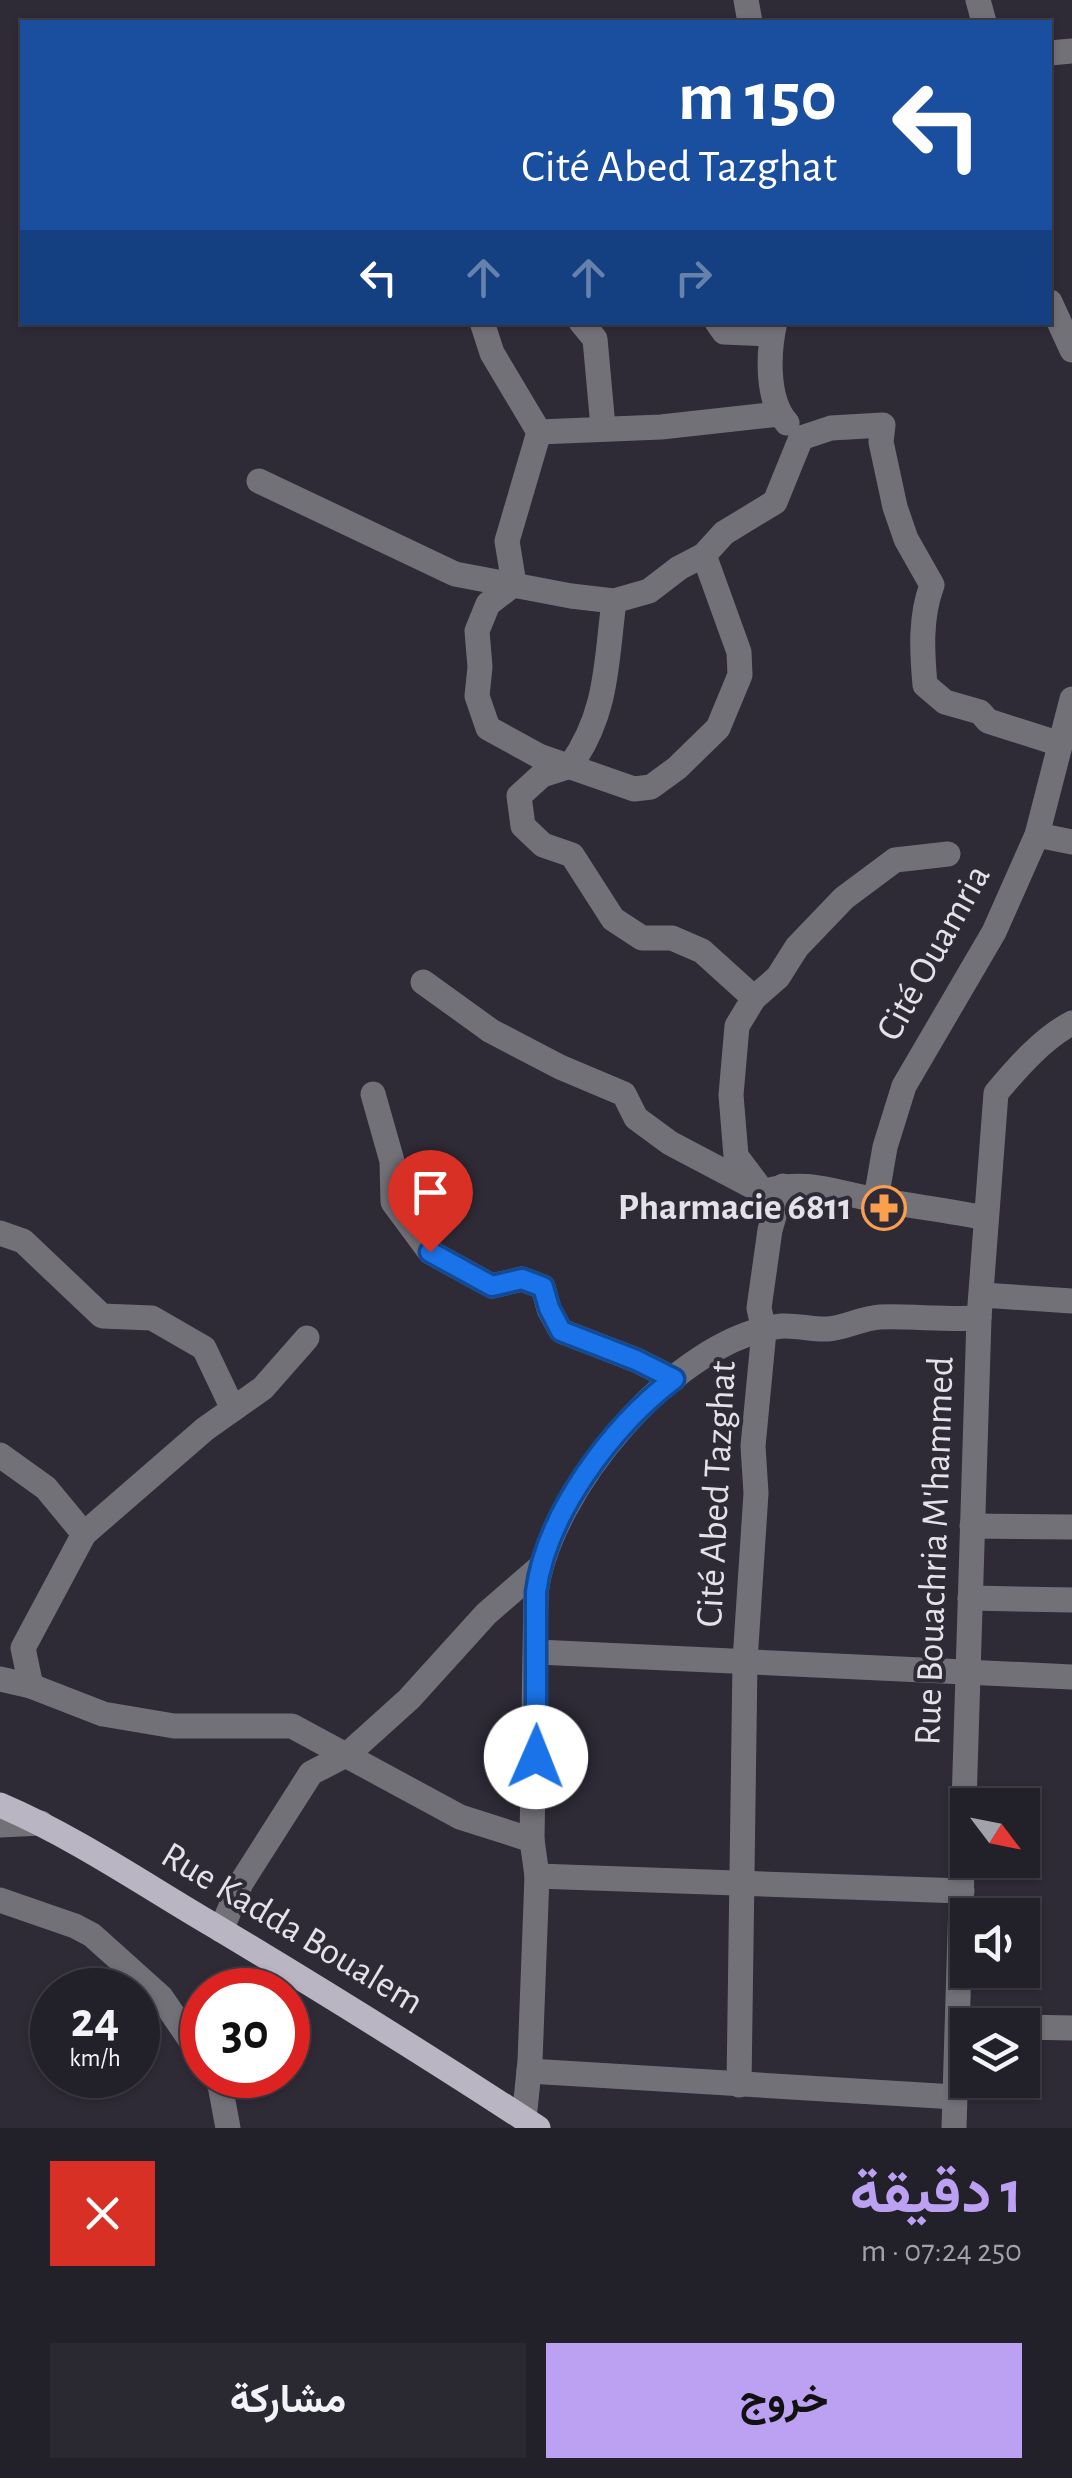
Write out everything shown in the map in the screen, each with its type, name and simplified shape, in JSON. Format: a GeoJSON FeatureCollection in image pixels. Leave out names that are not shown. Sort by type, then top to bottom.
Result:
{"type":"FeatureCollection","features":[{"type":"Feature","properties":{"kind":"main road","name":"Rue Kadda Boualem"},"geometry":{"type":"LineString","coordinates":[[0,1806],[41,1823],[221,1930],[530,2123]]}},
{"type":"Feature","properties":{"kind":"street"},"geometry":{"type":"LineString","coordinates":[[1052,306],[1072,350]]}},
{"type":"Feature","properties":{"kind":"street"},"geometry":{"type":"LineString","coordinates":[[483,325],[492,353],[539,432],[506,541],[514,584]]}},
{"type":"Feature","properties":{"kind":"street"},"geometry":{"type":"LineString","coordinates":[[584,325],[596,338],[603,427]]}},
{"type":"Feature","properties":{"kind":"street"},"geometry":{"type":"LineString","coordinates":[[719,325],[724,332],[773,328],[771,378],[779,414],[800,438]]}},
{"type":"Feature","properties":{"kind":"street"},"geometry":{"type":"LineString","coordinates":[[539,432],[661,428],[779,414]]}},
{"type":"Feature","properties":{"kind":"street"},"geometry":{"type":"LineString","coordinates":[[800,438],[831,428],[882,425],[895,507],[906,539],[932,585],[925,604],[923,630],[925,685],[945,702],[980,712],[988,721],[1060,744]]}},
{"type":"Feature","properties":{"kind":"street"},"geometry":{"type":"LineString","coordinates":[[259,480],[455,574],[614,600],[649,591],[678,568],[704,555],[724,533],[775,502],[800,438]]}},
{"type":"Feature","properties":{"kind":"street"},"geometry":{"type":"LineString","coordinates":[[514,584],[488,604],[477,631],[477,696],[488,728],[539,756],[634,790],[651,787],[718,728],[740,675],[739,652],[704,555]]}},
{"type":"Feature","properties":{"kind":"street"},"geometry":{"type":"LineString","coordinates":[[614,600],[598,718],[570,766],[542,775],[519,796],[523,826],[543,845],[572,855],[613,920],[642,938],[672,938],[702,950],[754,998]]}},
{"type":"Feature","properties":{"kind":"street","name":"Cité Ouamria"},"geometry":{"type":"LineString","coordinates":[[876,1199],[904,1086],[994,932],[1037,835],[1072,700]]}},
{"type":"Feature","properties":{"kind":"street"},"geometry":{"type":"LineString","coordinates":[[1037,835],[1072,842]]}},
{"type":"Feature","properties":{"kind":"street"},"geometry":{"type":"LineString","coordinates":[[773,1189],[736,1156],[731,1095],[737,1026],[754,998],[778,977],[823,916],[869,878],[895,860],[948,854]]}},
{"type":"Feature","properties":{"kind":"street"},"geometry":{"type":"LineString","coordinates":[[424,982],[491,1030],[560,1067],[624,1094],[636,1118],[670,1142],[773,1189],[826,1187],[986,1218]]}},
{"type":"Feature","properties":{"kind":"street","name":"Rue Bouachria M'hammed"},"geometry":{"type":"LineString","coordinates":[[962,2008],[972,1526],[981,1307],[996,1094],[1035,1052],[1071,1022]]}},
{"type":"Feature","properties":{"kind":"street","name":"Cité Abed Tazghat"},"geometry":{"type":"LineString","coordinates":[[373,1094],[392,1161],[394,1202],[430,1252],[492,1286],[522,1279],[543,1287],[561,1331],[674,1379]]}},
{"type":"Feature","properties":{"kind":"street"},"geometry":{"type":"LineString","coordinates":[[764,1331],[759,1308],[773,1189]]}},
{"type":"Feature","properties":{"kind":"street"},"geometry":{"type":"LineString","coordinates":[[0,1233],[23,1241],[102,1316],[152,1318],[204,1348],[233,1409]]}},
{"type":"Feature","properties":{"kind":"street","name":"Cité Abed Tazghat"},"geometry":{"type":"LineString","coordinates":[[530,2123],[538,1876],[532,1840],[539,1568],[552,1531],[610,1442],[645,1401],[698,1360],[744,1336],[782,1326],[828,1329],[875,1317],[1072,1301]]}},
{"type":"Feature","properties":{"kind":"street","name":"Cité Abed Tazghat"},"geometry":{"type":"LineString","coordinates":[[739,2085],[745,1662],[756,1493],[754,1446],[764,1331]]}},
{"type":"Feature","properties":{"kind":"street"},"geometry":{"type":"LineString","coordinates":[[31,1686],[23,1648],[84,1534],[180,1450],[262,1388],[306,1338]]}},
{"type":"Feature","properties":{"kind":"street"},"geometry":{"type":"LineString","coordinates":[[0,1454],[46,1488],[84,1534]]}},
{"type":"Feature","properties":{"kind":"street"},"geometry":{"type":"LineString","coordinates":[[972,1526],[1072,1528]]}},
{"type":"Feature","properties":{"kind":"street","name":"Cité Abed Tazghat"},"geometry":{"type":"LineString","coordinates":[[221,1930],[241,1882],[311,1773],[348,1754],[409,1699],[486,1614],[539,1568]]}},
{"type":"Feature","properties":{"kind":"street"},"geometry":{"type":"LineString","coordinates":[[970,1598],[1072,1600]]}},
{"type":"Feature","properties":{"kind":"street","name":"Cité Abed Tazghat"},"geometry":{"type":"LineString","coordinates":[[537,1652],[1072,1677]]}},
{"type":"Feature","properties":{"kind":"street"},"geometry":{"type":"LineString","coordinates":[[0,1679],[31,1686],[103,1714],[174,1726],[292,1726],[460,1816],[532,1840]]}},
{"type":"Feature","properties":{"kind":"street"},"geometry":{"type":"LineString","coordinates":[[0,1825],[41,1823]]}},
{"type":"Feature","properties":{"kind":"street"},"geometry":{"type":"LineString","coordinates":[[538,1876],[962,1891]]}},
{"type":"Feature","properties":{"kind":"street"},"geometry":{"type":"LineString","coordinates":[[0,1900],[92,1935],[161,1997],[180,2025]]}},
{"type":"Feature","properties":{"kind":"street"},"geometry":{"type":"LineString","coordinates":[[1040,2027],[1072,2028]]}},
{"type":"Feature","properties":{"kind":"street"},"geometry":{"type":"LineString","coordinates":[[529,2072],[950,2097]]}},
{"type":"Feature","properties":{"kind":"street"},"geometry":{"type":"LineString","coordinates":[[222,2098],[228,2128]]}},
{"type":"Feature","properties":{"kind":"street","name":"Rue Bouachria M'hammed"},"geometry":{"type":"LineString","coordinates":[[954,2128],[955,2098]]}},
{"type":"Feature","properties":{"kind":"place","name":"Pharmacie 6811"},"geometry":{"type":"Point","coordinates":[884,1208]}},
{"type":"Feature","properties":{"kind":"route"},"geometry":{"type":"LineString","coordinates":[[430,1252],[492,1286],[522,1279],[543,1287],[561,1331],[674,1379],[645,1401],[618,1430],[552,1531],[539,1568],[536,1592],[536,1757]]}}]}
